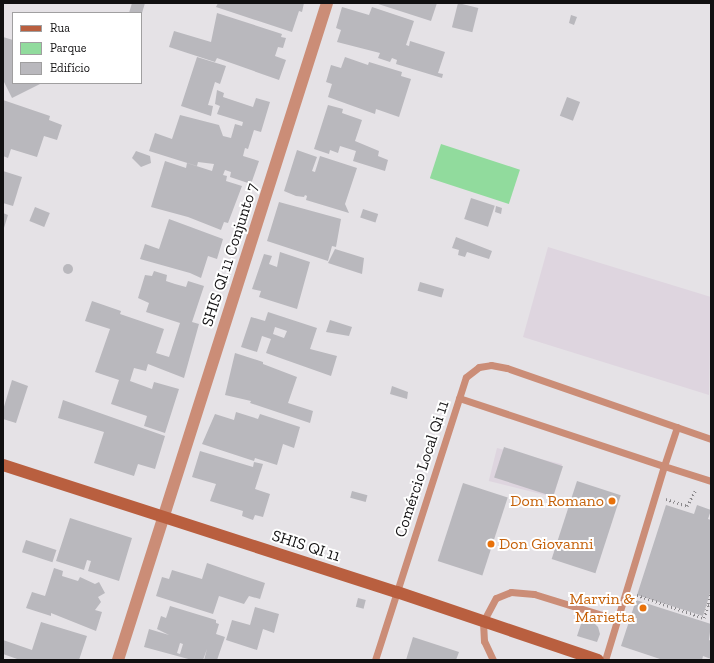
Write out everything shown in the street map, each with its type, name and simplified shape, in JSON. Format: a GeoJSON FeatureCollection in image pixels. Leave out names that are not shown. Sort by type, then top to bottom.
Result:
{"type":"FeatureCollection","features":[{"type":"Feature","properties":{"kind":"street","name":"SHIS QI 11 Conjunto 7"},"geometry":{"type":"LineString","coordinates":[[118,660],[327,3]]}},
{"type":"Feature","properties":{"kind":"street","name":"SHIS QI 11"},"geometry":{"type":"LineString","coordinates":[[3,465],[397,592],[598,660]]}},
{"type":"Feature","properties":{"kind":"lane"},"geometry":{"type":"LineString","coordinates":[[459,398],[466,378],[479,367],[491,365],[507,368],[711,439]]}},
{"type":"Feature","properties":{"kind":"lane","name":"Comércio Local Qi 11"},"geometry":{"type":"LineString","coordinates":[[375,660],[459,398],[711,482]]}},
{"type":"Feature","properties":{"kind":"lane"},"geometry":{"type":"LineString","coordinates":[[605,660],[615,619],[677,427]]}},
{"type":"Feature","properties":{"kind":"lane"},"geometry":{"type":"LineString","coordinates":[[493,660],[484,640],[483,622],[496,598],[511,592],[534,594],[615,619]]}},
{"type":"Feature","properties":{"kind":"path"},"geometry":{"type":"LineString","coordinates":[[663,506],[665,498],[687,506],[703,479]]}},
{"type":"Feature","properties":{"kind":"path"},"geometry":{"type":"LineString","coordinates":[[637,587],[635,595],[704,618],[709,606],[711,595]]}},
{"type":"Feature","properties":{"kind":"shaded area"},"geometry":{"type":"Polygon","coordinates":[[[548,247],[711,297],[709,395],[523,337],[548,247]]]}},
{"type":"Feature","properties":{"kind":"shaded area"},"geometry":{"type":"Polygon","coordinates":[[[497,448],[562,464],[554,497],[489,481],[497,448]]]}},
{"type":"Feature","properties":{"kind":"green space"},"geometry":{"type":"Polygon","coordinates":[[[441,144],[520,170],[509,204],[430,178],[441,144]]]}},
{"type":"Feature","properties":{"kind":"building"},"geometry":{"type":"Polygon","coordinates":[[[132,3],[145,3],[142,13],[129,12],[132,3]]]}},
{"type":"Feature","properties":{"kind":"building"},"geometry":{"type":"Polygon","coordinates":[[[218,3],[304,3],[302,12],[299,11],[292,32],[216,7],[218,3]]]}},
{"type":"Feature","properties":{"kind":"building"},"geometry":{"type":"Polygon","coordinates":[[[375,3],[437,3],[431,21],[375,3]]]}},
{"type":"Feature","properties":{"kind":"building"},"geometry":{"type":"Polygon","coordinates":[[[458,3],[478,8],[472,32],[452,27],[458,3]]]}},
{"type":"Feature","properties":{"kind":"building"},"geometry":{"type":"Polygon","coordinates":[[[342,7],[369,15],[372,7],[414,21],[406,45],[409,46],[410,41],[445,52],[438,73],[443,74],[442,78],[396,64],[397,60],[392,58],[390,62],[378,58],[380,53],[337,42],[341,30],[336,28],[342,7]]]}},
{"type":"Feature","properties":{"kind":"building"},"geometry":{"type":"Polygon","coordinates":[[[217,13],[282,34],[281,37],[286,38],[283,48],[278,47],[275,56],[286,60],[279,80],[217,58],[215,62],[169,47],[174,31],[211,42],[217,13]]]}},
{"type":"Feature","properties":{"kind":"building"},"geometry":{"type":"Polygon","coordinates":[[[571,15],[577,17],[574,25],[569,23],[571,15]]]}},
{"type":"Feature","properties":{"kind":"building"},"geometry":{"type":"Polygon","coordinates":[[[3,37],[12,40],[12,84],[40,84],[12,98],[3,80],[3,37]]]}},
{"type":"Feature","properties":{"kind":"building"},"geometry":{"type":"Polygon","coordinates":[[[197,57],[226,66],[220,84],[215,82],[208,105],[213,106],[211,116],[181,106],[197,57]]]}},
{"type":"Feature","properties":{"kind":"building"},"geometry":{"type":"Polygon","coordinates":[[[345,57],[368,65],[369,62],[402,72],[401,76],[411,79],[399,117],[376,109],[375,114],[328,97],[332,84],[326,82],[331,65],[341,68],[345,57]]]}},
{"type":"Feature","properties":{"kind":"building"},"geometry":{"type":"Polygon","coordinates":[[[217,90],[224,93],[223,97],[253,107],[256,98],[270,102],[261,132],[254,130],[248,149],[245,148],[243,156],[259,161],[251,184],[230,177],[231,172],[225,170],[223,175],[227,176],[226,181],[242,186],[228,223],[224,222],[221,230],[188,217],[151,207],[165,161],[186,168],[187,163],[212,171],[214,164],[198,162],[197,166],[149,151],[155,133],[172,139],[180,115],[219,125],[223,136],[231,138],[235,124],[242,126],[243,122],[217,114],[220,106],[215,104],[217,90]]]}},
{"type":"Feature","properties":{"kind":"building"},"geometry":{"type":"Polygon","coordinates":[[[567,97],[580,102],[573,121],[560,116],[567,97]]]}},
{"type":"Feature","properties":{"kind":"building"},"geometry":{"type":"Polygon","coordinates":[[[3,100],[50,116],[49,120],[62,125],[57,140],[44,136],[37,157],[11,149],[8,158],[3,156],[3,100]]]}},
{"type":"Feature","properties":{"kind":"building"},"geometry":{"type":"Polygon","coordinates":[[[328,105],[343,109],[342,113],[362,120],[355,141],[379,151],[378,156],[388,160],[385,171],[353,161],[356,151],[340,146],[338,153],[330,150],[329,154],[314,149],[328,105]]]}},
{"type":"Feature","properties":{"kind":"building"},"geometry":{"type":"Polygon","coordinates":[[[297,150],[317,157],[312,171],[315,172],[320,156],[357,168],[345,204],[349,213],[306,200],[307,196],[305,195],[304,197],[296,196],[284,191],[297,150]]]}},
{"type":"Feature","properties":{"kind":"building"},"geometry":{"type":"Polygon","coordinates":[[[136,151],[150,156],[151,163],[141,167],[132,158],[136,151]]]}},
{"type":"Feature","properties":{"kind":"building"},"geometry":{"type":"Polygon","coordinates":[[[3,171],[22,177],[13,206],[3,203],[3,171]]]}},
{"type":"Feature","properties":{"kind":"building"},"geometry":{"type":"Polygon","coordinates":[[[471,198],[495,206],[488,227],[464,219],[471,198]]]}},
{"type":"Feature","properties":{"kind":"building"},"geometry":{"type":"Polygon","coordinates":[[[279,202],[341,219],[336,247],[332,246],[328,261],[267,241],[279,202]]]}},
{"type":"Feature","properties":{"kind":"building"},"geometry":{"type":"Polygon","coordinates":[[[496,206],[502,208],[501,214],[495,212],[496,206]]]}},
{"type":"Feature","properties":{"kind":"building"},"geometry":{"type":"Polygon","coordinates":[[[35,207],[50,213],[44,227],[29,221],[35,207]]]}},
{"type":"Feature","properties":{"kind":"building"},"geometry":{"type":"Polygon","coordinates":[[[363,209],[378,214],[375,223],[360,218],[363,209]]]}},
{"type":"Feature","properties":{"kind":"building"},"geometry":{"type":"Polygon","coordinates":[[[3,213],[8,215],[3,231],[3,213]]]}},
{"type":"Feature","properties":{"kind":"building"},"geometry":{"type":"Polygon","coordinates":[[[169,219],[223,239],[217,259],[208,256],[201,278],[190,273],[140,259],[145,244],[159,249],[169,219]]]}},
{"type":"Feature","properties":{"kind":"building"},"geometry":{"type":"Polygon","coordinates":[[[456,237],[492,251],[489,259],[467,252],[465,257],[458,255],[459,250],[452,248],[456,237]]]}},
{"type":"Feature","properties":{"kind":"building"},"geometry":{"type":"Polygon","coordinates":[[[335,249],[364,258],[362,274],[328,263],[335,249]]]}},
{"type":"Feature","properties":{"kind":"building"},"geometry":{"type":"Polygon","coordinates":[[[280,252],[310,262],[297,309],[259,297],[261,291],[252,289],[264,254],[272,256],[269,264],[277,267],[280,252]]]}},
{"type":"Feature","properties":{"kind":"building"},"geometry":{"type":"Polygon","coordinates":[[[66,264],[70,264],[72,265],[72,273],[66,274],[63,271],[63,267],[66,264]]]}},
{"type":"Feature","properties":{"kind":"building"},"geometry":{"type":"Polygon","coordinates":[[[154,271],[167,275],[166,281],[175,284],[186,287],[188,281],[204,286],[192,322],[199,324],[184,378],[148,364],[146,371],[134,368],[130,381],[152,389],[154,382],[179,389],[165,433],[144,426],[147,416],[111,404],[119,380],[95,372],[110,329],[85,321],[92,301],[121,311],[120,314],[164,329],[156,353],[169,357],[180,323],[146,312],[149,303],[138,298],[145,275],[152,276],[154,271]]]}},
{"type":"Feature","properties":{"kind":"building"},"geometry":{"type":"Polygon","coordinates":[[[420,282],[444,289],[442,298],[418,291],[420,282]]]}},
{"type":"Feature","properties":{"kind":"building"},"geometry":{"type":"Polygon","coordinates":[[[268,312],[317,328],[310,349],[337,356],[331,376],[266,353],[271,339],[262,336],[257,352],[241,347],[251,317],[265,321],[268,312]],[[275,327],[273,334],[284,338],[287,331],[275,327]]]}},
{"type":"Feature","properties":{"kind":"building"},"geometry":{"type":"Polygon","coordinates":[[[330,320],[352,327],[349,336],[326,332],[330,320]]]}},
{"type":"Feature","properties":{"kind":"building"},"geometry":{"type":"Polygon","coordinates":[[[235,353],[263,362],[263,364],[297,377],[288,403],[313,411],[310,423],[250,403],[251,401],[225,395],[235,353]]]}},
{"type":"Feature","properties":{"kind":"building"},"geometry":{"type":"Polygon","coordinates":[[[12,380],[28,386],[16,423],[3,419],[3,410],[12,380]]]}},
{"type":"Feature","properties":{"kind":"building"},"geometry":{"type":"Polygon","coordinates":[[[392,386],[408,392],[407,399],[390,394],[392,386]]]}},
{"type":"Feature","properties":{"kind":"building"},"geometry":{"type":"Polygon","coordinates":[[[63,400],[165,436],[155,469],[138,464],[134,476],[94,463],[104,432],[58,418],[63,400]]]}},
{"type":"Feature","properties":{"kind":"building"},"geometry":{"type":"Polygon","coordinates":[[[236,412],[258,419],[260,414],[300,427],[294,448],[283,444],[277,465],[255,458],[254,461],[202,444],[215,414],[234,420],[236,412]]]}},
{"type":"Feature","properties":{"kind":"building"},"geometry":{"type":"Polygon","coordinates":[[[504,447],[563,466],[553,497],[494,477],[504,447]]]}},
{"type":"Feature","properties":{"kind":"building"},"geometry":{"type":"Polygon","coordinates":[[[200,451],[253,467],[254,462],[263,464],[255,489],[270,494],[263,517],[255,515],[253,520],[242,516],[243,511],[210,501],[216,484],[192,477],[200,451]]]}},
{"type":"Feature","properties":{"kind":"building"},"geometry":{"type":"Polygon","coordinates":[[[577,481],[621,495],[595,573],[552,559],[577,481]]]}},
{"type":"Feature","properties":{"kind":"building"},"geometry":{"type":"Polygon","coordinates":[[[463,483],[508,498],[482,576],[438,561],[463,483]]]}},
{"type":"Feature","properties":{"kind":"building"},"geometry":{"type":"Polygon","coordinates":[[[352,491],[367,495],[366,502],[350,498],[352,491]]]}},
{"type":"Feature","properties":{"kind":"building"},"geometry":{"type":"Polygon","coordinates":[[[666,505],[694,514],[697,505],[711,510],[708,519],[711,520],[711,590],[703,616],[637,595],[666,505]]]}},
{"type":"Feature","properties":{"kind":"building"},"geometry":{"type":"Polygon","coordinates":[[[70,518],[132,538],[119,581],[88,571],[91,561],[87,560],[84,570],[56,561],[70,518]]]}},
{"type":"Feature","properties":{"kind":"building"},"geometry":{"type":"Polygon","coordinates":[[[26,540],[56,550],[52,562],[22,552],[26,540]]]}},
{"type":"Feature","properties":{"kind":"building"},"geometry":{"type":"Polygon","coordinates":[[[207,563],[265,583],[260,599],[249,596],[244,604],[219,596],[213,614],[156,596],[162,577],[169,579],[172,570],[202,579],[207,563]]]}},
{"type":"Feature","properties":{"kind":"building"},"geometry":{"type":"Polygon","coordinates":[[[54,568],[63,571],[62,576],[78,581],[80,577],[95,584],[99,582],[105,593],[98,597],[101,602],[95,610],[102,612],[96,631],[51,613],[51,616],[26,608],[32,592],[45,596],[54,568]]]}},
{"type":"Feature","properties":{"kind":"building"},"geometry":{"type":"Polygon","coordinates":[[[358,598],[366,600],[364,609],[356,607],[358,598]]]}},
{"type":"Feature","properties":{"kind":"building"},"geometry":{"type":"Polygon","coordinates":[[[636,600],[711,624],[709,640],[711,641],[711,659],[703,656],[702,660],[663,660],[621,646],[636,600]]]}},
{"type":"Feature","properties":{"kind":"building"},"geometry":{"type":"Polygon","coordinates":[[[170,606],[216,620],[216,623],[219,624],[216,634],[225,637],[217,660],[204,660],[207,649],[203,660],[192,660],[144,647],[149,629],[169,635],[157,629],[161,616],[166,618],[170,606]],[[180,643],[177,653],[180,654],[183,644],[180,643]]]}},
{"type":"Feature","properties":{"kind":"building"},"geometry":{"type":"Polygon","coordinates":[[[255,607],[279,614],[274,633],[263,629],[257,650],[226,640],[232,620],[250,625],[255,607]]]}},
{"type":"Feature","properties":{"kind":"building"},"geometry":{"type":"Polygon","coordinates":[[[583,618],[593,622],[598,627],[600,634],[597,642],[577,636],[583,618]]]}},
{"type":"Feature","properties":{"kind":"building"},"geometry":{"type":"Polygon","coordinates":[[[41,622],[87,636],[79,660],[20,660],[3,654],[3,640],[32,650],[41,622]]]}},
{"type":"Feature","properties":{"kind":"building"},"geometry":{"type":"Polygon","coordinates":[[[413,637],[459,652],[456,660],[406,660],[413,637]]]}},
{"type":"Feature","properties":{"kind":"place","name":"Dom Romano"},"geometry":{"type":"Point","coordinates":[612,501]}},
{"type":"Feature","properties":{"kind":"place","name":"Don Giovanni"},"geometry":{"type":"Point","coordinates":[491,544]}},
{"type":"Feature","properties":{"kind":"place","name":"Marvin & Marietta"},"geometry":{"type":"Point","coordinates":[643,608]}}]}
